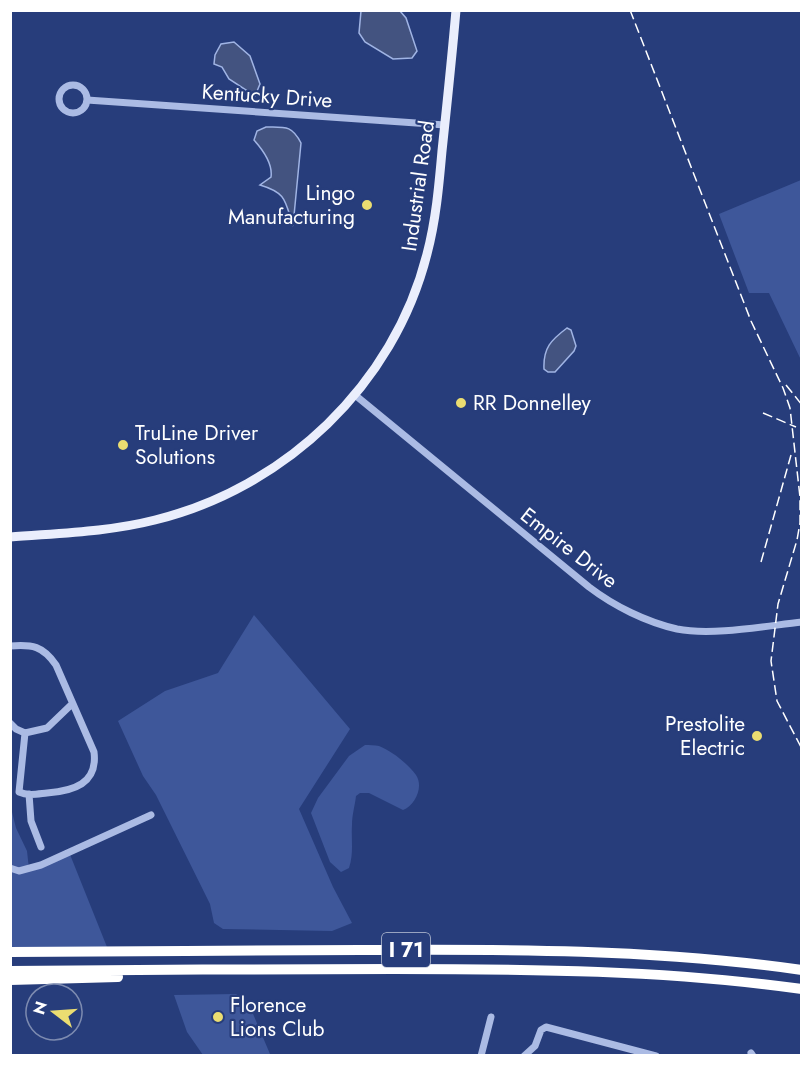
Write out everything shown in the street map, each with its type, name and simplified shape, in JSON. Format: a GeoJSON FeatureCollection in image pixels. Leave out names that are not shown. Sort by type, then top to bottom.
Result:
{"type":"FeatureCollection","features":[{"type":"Feature","properties":{"kind":"highway","name":"I 71"},"geometry":{"type":"LineString","coordinates":[[10,952],[525,949],[715,960],[801,970]]}},
{"type":"Feature","properties":{"kind":"highway","name":"I 71"},"geometry":{"type":"LineString","coordinates":[[10,971],[524,968],[713,979],[801,989]]}},
{"type":"Feature","properties":{"kind":"highway"},"geometry":{"type":"LineString","coordinates":[[10,980],[127,977],[162,970]]}},
{"type":"Feature","properties":{"kind":"main road","name":"Industrial Road"},"geometry":{"type":"LineString","coordinates":[[10,537],[108,529],[154,521],[221,498],[288,459],[326,427],[355,395],[391,341],[417,290],[423,271],[437,208],[456,10]]}},
{"type":"Feature","properties":{"kind":"street"},"geometry":{"type":"LineString","coordinates":[[76,85],[84,90],[87,100],[81,110],[71,113],[63,108],[59,95],[64,87],[76,85]]}},
{"type":"Feature","properties":{"kind":"street","name":"Kentucky Drive"},"geometry":{"type":"LineString","coordinates":[[87,100],[445,125]]}},
{"type":"Feature","properties":{"kind":"street","name":"Empire Drive"},"geometry":{"type":"LineString","coordinates":[[355,395],[589,587],[634,614],[677,629],[721,630],[801,622]]}},
{"type":"Feature","properties":{"kind":"street"},"geometry":{"type":"LineString","coordinates":[[10,646],[25,645],[39,648],[48,653],[56,665],[94,752],[92,771],[84,782],[72,790],[22,794],[18,789],[25,733]]}},
{"type":"Feature","properties":{"kind":"street"},"geometry":{"type":"LineString","coordinates":[[10,723],[25,733],[47,728],[72,704]]}},
{"type":"Feature","properties":{"kind":"street"},"geometry":{"type":"LineString","coordinates":[[29,795],[31,821],[41,847]]}},
{"type":"Feature","properties":{"kind":"street"},"geometry":{"type":"LineString","coordinates":[[10,868],[19,871],[41,865],[151,815]]}},
{"type":"Feature","properties":{"kind":"street"},"geometry":{"type":"LineString","coordinates":[[482,1056],[491,1017]]}},
{"type":"Feature","properties":{"kind":"street"},"geometry":{"type":"LineString","coordinates":[[524,1056],[535,1046],[541,1030],[546,1028],[656,1056]]}},
{"type":"Feature","properties":{"kind":"shaded area"},"geometry":{"type":"Polygon","coordinates":[[[361,11],[400,11],[406,18],[417,51],[412,58],[393,59],[365,42],[359,33],[361,11]]]}},
{"type":"Feature","properties":{"kind":"shaded area"},"geometry":{"type":"Polygon","coordinates":[[[234,42],[250,56],[260,84],[255,96],[229,79],[222,67],[214,64],[215,55],[221,44],[234,42]]]}},
{"type":"Feature","properties":{"kind":"shaded area"},"geometry":{"type":"Polygon","coordinates":[[[266,127],[287,128],[301,143],[293,226],[284,199],[275,191],[260,185],[271,177],[271,172],[267,157],[254,140],[257,131],[266,127]]]}},
{"type":"Feature","properties":{"kind":"shaded area"},"geometry":{"type":"Polygon","coordinates":[[[801,180],[801,360],[769,293],[749,293],[719,214],[801,180]]]}},
{"type":"Feature","properties":{"kind":"shaded area"},"geometry":{"type":"Polygon","coordinates":[[[567,328],[571,330],[576,346],[574,351],[555,372],[548,372],[544,369],[547,350],[552,341],[567,328]]]}},
{"type":"Feature","properties":{"kind":"shaded area"},"geometry":{"type":"Polygon","coordinates":[[[254,615],[350,729],[299,809],[333,887],[352,923],[332,931],[223,929],[214,923],[210,904],[156,795],[143,776],[118,721],[165,691],[218,673],[254,615]]]}},
{"type":"Feature","properties":{"kind":"shaded area"},"geometry":{"type":"Polygon","coordinates":[[[365,745],[379,746],[404,762],[416,775],[419,790],[411,804],[403,810],[369,793],[360,793],[356,796],[352,821],[351,862],[349,868],[341,872],[330,862],[311,813],[318,798],[349,756],[365,745]]]}},
{"type":"Feature","properties":{"kind":"shaded area"},"geometry":{"type":"Polygon","coordinates":[[[10,804],[16,828],[27,851],[29,869],[69,852],[109,952],[11,952],[10,804]]]}},
{"type":"Feature","properties":{"kind":"shaded area","name":"Florence Lions Club"},"geometry":{"type":"Polygon","coordinates":[[[236,994],[248,1002],[270,1054],[203,1055],[187,1032],[174,995],[236,994]]]}},
{"type":"Feature","properties":{"kind":"railway"},"geometry":{"type":"LineString","coordinates":[[630,10],[751,321],[790,408],[800,497],[800,523],[778,604],[771,661],[777,701],[802,749]]}},
{"type":"Feature","properties":{"kind":"railway"},"geometry":{"type":"LineString","coordinates":[[786,385],[802,405]]}},
{"type":"Feature","properties":{"kind":"railway"},"geometry":{"type":"LineString","coordinates":[[763,413],[796,427]]}},
{"type":"Feature","properties":{"kind":"railway"},"geometry":{"type":"LineString","coordinates":[[761,562],[791,455]]}},
{"type":"Feature","properties":{"kind":"place","name":"Lingo Manufacturing"},"geometry":{"type":"Point","coordinates":[367,205]}},
{"type":"Feature","properties":{"kind":"place","name":"RR Donnelley"},"geometry":{"type":"Point","coordinates":[461,403]}},
{"type":"Feature","properties":{"kind":"place","name":"TruLine Driver Solutions"},"geometry":{"type":"Point","coordinates":[123,445]}},
{"type":"Feature","properties":{"kind":"place","name":"Prestolite Electric"},"geometry":{"type":"Point","coordinates":[757,736]}},
{"type":"Feature","properties":{"kind":"place","name":"Florence Lions Club"},"geometry":{"type":"Point","coordinates":[218,1017]}}]}
